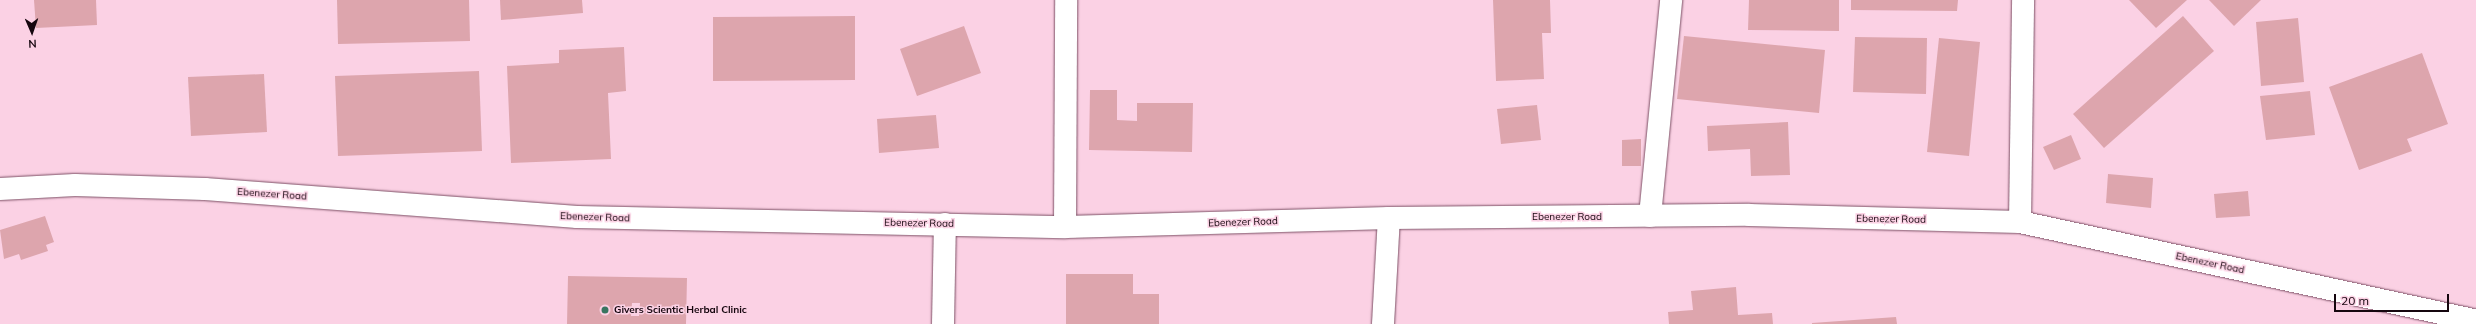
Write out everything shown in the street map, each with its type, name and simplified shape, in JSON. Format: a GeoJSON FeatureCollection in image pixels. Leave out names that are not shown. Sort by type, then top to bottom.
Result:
{"type":"FeatureCollection","features":[{"type":"Feature","properties":{"kind":"street"},"geometry":{"type":"LineString","coordinates":[[1065,227],[1066,0]]}},
{"type":"Feature","properties":{"kind":"street"},"geometry":{"type":"LineString","coordinates":[[1650,216],[1671,0]]}},
{"type":"Feature","properties":{"kind":"street"},"geometry":{"type":"LineString","coordinates":[[2020,222],[2023,0]]}},
{"type":"Feature","properties":{"kind":"street","name":"Ebenezer Road"},"geometry":{"type":"LineString","coordinates":[[0,189],[75,185],[205,189],[578,217],[1065,227],[1389,218],[1650,216],[2020,222],[2476,321]]}},
{"type":"Feature","properties":{"kind":"street"},"geometry":{"type":"LineString","coordinates":[[1383,324],[1389,218]]}},
{"type":"Feature","properties":{"kind":"street"},"geometry":{"type":"LineString","coordinates":[[943,324],[944,224]]}},
{"type":"Feature","properties":{"kind":"building"},"geometry":{"type":"Polygon","coordinates":[[[34,0],[96,0],[97,25],[36,28],[34,0]]]}},
{"type":"Feature","properties":{"kind":"building"},"geometry":{"type":"Polygon","coordinates":[[[337,0],[469,0],[470,41],[338,44],[337,0]]]}},
{"type":"Feature","properties":{"kind":"building"},"geometry":{"type":"Polygon","coordinates":[[[500,0],[582,0],[583,13],[501,20],[500,0]]]}},
{"type":"Feature","properties":{"kind":"building"},"geometry":{"type":"Polygon","coordinates":[[[1493,0],[1550,0],[1551,33],[1542,33],[1544,79],[1496,81],[1493,0]]]}},
{"type":"Feature","properties":{"kind":"building"},"geometry":{"type":"Polygon","coordinates":[[[1749,0],[1839,0],[1839,31],[1748,30],[1749,0]]]}},
{"type":"Feature","properties":{"kind":"building"},"geometry":{"type":"Polygon","coordinates":[[[1851,0],[1958,0],[1957,11],[1851,10],[1851,0]]]}},
{"type":"Feature","properties":{"kind":"building"},"geometry":{"type":"Polygon","coordinates":[[[2129,0],[2187,0],[2156,28],[2129,0]]]}},
{"type":"Feature","properties":{"kind":"building"},"geometry":{"type":"Polygon","coordinates":[[[2209,0],[2261,0],[2234,26],[2209,0]]]}},
{"type":"Feature","properties":{"kind":"building"},"geometry":{"type":"Polygon","coordinates":[[[855,16],[855,80],[713,81],[713,17],[855,16]]]}},
{"type":"Feature","properties":{"kind":"building"},"geometry":{"type":"Polygon","coordinates":[[[2183,16],[2214,51],[2104,148],[2073,114],[2183,16]]]}},
{"type":"Feature","properties":{"kind":"building"},"geometry":{"type":"Polygon","coordinates":[[[2298,18],[2304,82],[2261,86],[2256,22],[2298,18]]]}},
{"type":"Feature","properties":{"kind":"building"},"geometry":{"type":"Polygon","coordinates":[[[964,26],[981,73],[917,96],[900,49],[964,26]]]}},
{"type":"Feature","properties":{"kind":"building"},"geometry":{"type":"Polygon","coordinates":[[[1684,36],[1825,50],[1819,113],[1677,99],[1684,36]]]}},
{"type":"Feature","properties":{"kind":"building"},"geometry":{"type":"Polygon","coordinates":[[[1855,37],[1927,38],[1926,94],[1853,92],[1855,37]]]}},
{"type":"Feature","properties":{"kind":"building"},"geometry":{"type":"Polygon","coordinates":[[[1939,38],[1980,42],[1969,156],[1927,152],[1939,38]]]}},
{"type":"Feature","properties":{"kind":"building"},"geometry":{"type":"Polygon","coordinates":[[[624,47],[626,91],[608,93],[611,159],[511,163],[507,66],[559,63],[559,50],[624,47]]]}},
{"type":"Feature","properties":{"kind":"building"},"geometry":{"type":"Polygon","coordinates":[[[2422,53],[2448,124],[2407,139],[2412,151],[2359,170],[2329,87],[2422,53]]]}},
{"type":"Feature","properties":{"kind":"building"},"geometry":{"type":"Polygon","coordinates":[[[479,71],[482,151],[338,156],[335,76],[479,71]]]}},
{"type":"Feature","properties":{"kind":"building"},"geometry":{"type":"Polygon","coordinates":[[[264,74],[267,132],[191,136],[188,77],[264,74]]]}},
{"type":"Feature","properties":{"kind":"building"},"geometry":{"type":"Polygon","coordinates":[[[1090,90],[1117,90],[1117,120],[1137,121],[1137,103],[1193,103],[1192,152],[1089,150],[1090,90]]]}},
{"type":"Feature","properties":{"kind":"building"},"geometry":{"type":"Polygon","coordinates":[[[2310,91],[2315,135],[2266,140],[2260,96],[2310,91]]]}},
{"type":"Feature","properties":{"kind":"building"},"geometry":{"type":"Polygon","coordinates":[[[1537,105],[1541,140],[1501,144],[1497,109],[1537,105]]]}},
{"type":"Feature","properties":{"kind":"building"},"geometry":{"type":"Polygon","coordinates":[[[936,115],[939,148],[879,153],[877,119],[936,115]]]}},
{"type":"Feature","properties":{"kind":"building"},"geometry":{"type":"Polygon","coordinates":[[[1788,122],[1790,175],[1751,176],[1750,149],[1708,151],[1707,126],[1788,122]]]}},
{"type":"Feature","properties":{"kind":"building"},"geometry":{"type":"Polygon","coordinates":[[[2071,135],[2081,159],[2054,170],[2043,147],[2071,135]]]}},
{"type":"Feature","properties":{"kind":"building"},"geometry":{"type":"Polygon","coordinates":[[[1641,139],[1641,166],[1622,166],[1622,140],[1641,139]]]}},
{"type":"Feature","properties":{"kind":"building"},"geometry":{"type":"Polygon","coordinates":[[[2108,174],[2153,178],[2151,208],[2106,203],[2108,174]]]}},
{"type":"Feature","properties":{"kind":"building"},"geometry":{"type":"Polygon","coordinates":[[[2248,191],[2250,216],[2216,218],[2214,194],[2248,191]]]}},
{"type":"Feature","properties":{"kind":"building"},"geometry":{"type":"Polygon","coordinates":[[[45,216],[54,242],[46,245],[48,251],[21,260],[19,254],[4,259],[0,230],[45,216]]]}},
{"type":"Feature","properties":{"kind":"building"},"geometry":{"type":"Polygon","coordinates":[[[1066,274],[1133,274],[1133,294],[1159,294],[1159,324],[1066,324],[1066,274]]]}},
{"type":"Feature","properties":{"kind":"building"},"geometry":{"type":"Polygon","coordinates":[[[568,276],[687,278],[686,324],[567,324],[568,276]],[[632,303],[631,316],[639,316],[640,303],[632,303]]]}},
{"type":"Feature","properties":{"kind":"building"},"geometry":{"type":"Polygon","coordinates":[[[1736,287],[1738,315],[1772,313],[1773,324],[1669,324],[1668,312],[1693,310],[1691,291],[1736,287]]]}},
{"type":"Feature","properties":{"kind":"building"},"geometry":{"type":"Polygon","coordinates":[[[1896,317],[1897,324],[1812,324],[1812,323],[1896,317]]]}},
{"type":"Feature","properties":{"kind":"place","name":"Givers Scientic Herbal Clinic"},"geometry":{"type":"Point","coordinates":[605,310]}}]}
